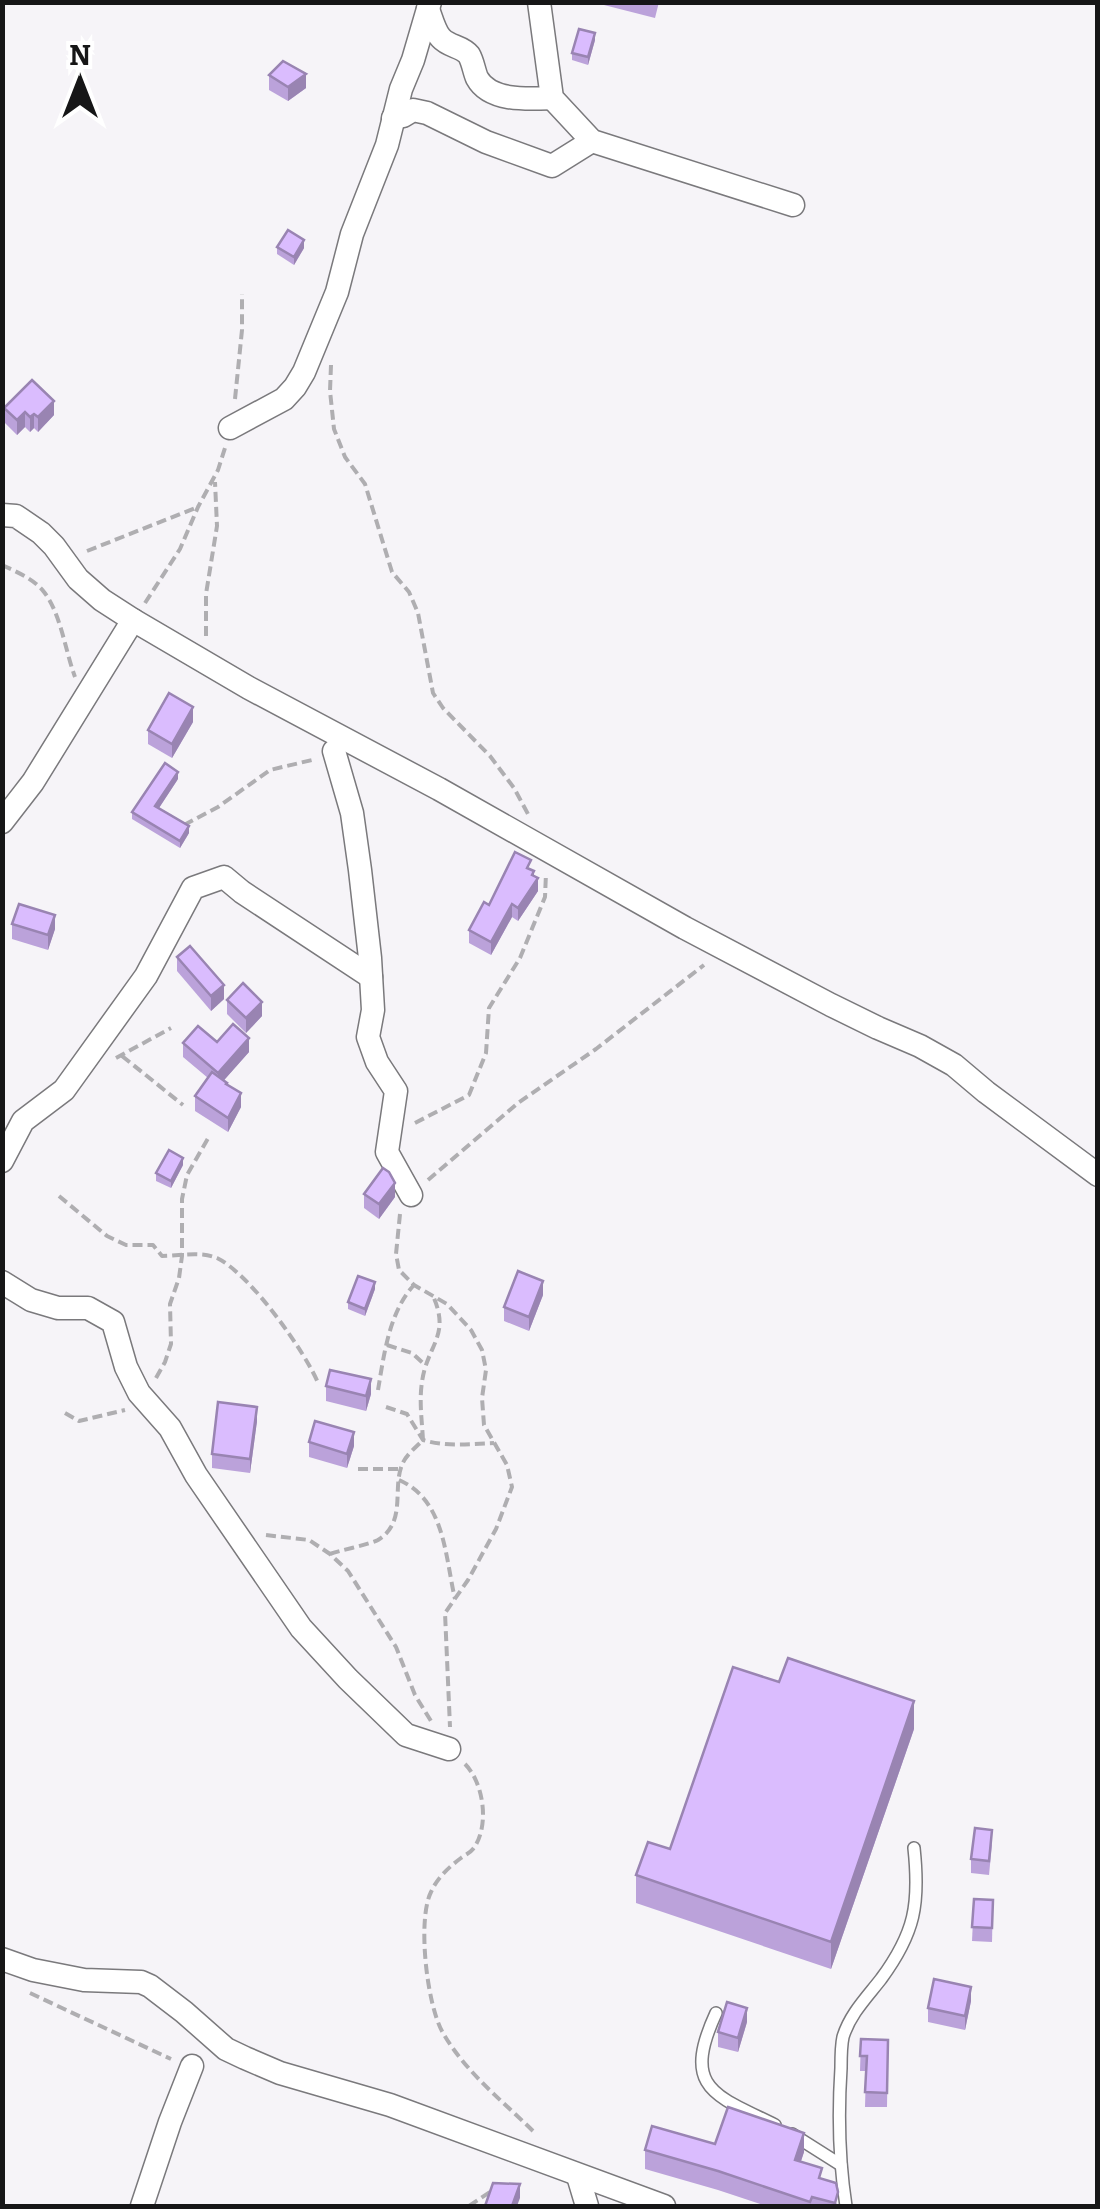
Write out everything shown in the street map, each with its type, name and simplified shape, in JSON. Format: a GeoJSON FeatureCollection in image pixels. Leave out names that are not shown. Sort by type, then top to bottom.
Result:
{"type":"FeatureCollection","features":[{"type":"Feature","properties":{"kind":"street"},"geometry":{"type":"LineString","coordinates":[[539,2],[552,98],[592,141],[793,206]]}},
{"type":"Feature","properties":{"kind":"street"},"geometry":{"type":"LineString","coordinates":[[428,5],[441,38],[470,57],[485,88],[522,99],[552,98]]}},
{"type":"Feature","properties":{"kind":"street"},"geometry":{"type":"LineString","coordinates":[[230,428],[284,400],[304,372],[338,292],[352,234],[381,162],[428,5]]}},
{"type":"Feature","properties":{"kind":"street"},"geometry":{"type":"LineString","coordinates":[[394,118],[413,110],[427,113],[486,142],[552,166],[592,141]]}},
{"type":"Feature","properties":{"kind":"street"},"geometry":{"type":"LineString","coordinates":[[7,511],[41,533],[78,579],[133,620],[685,928],[954,1065],[1098,1175]]}},
{"type":"Feature","properties":{"kind":"street"},"geometry":{"type":"LineString","coordinates":[[2,822],[33,782],[133,620]]}},
{"type":"Feature","properties":{"kind":"street"},"geometry":{"type":"LineString","coordinates":[[334,751],[352,814],[360,870],[373,1010],[368,1037],[377,1062],[396,1090],[387,1152],[411,1195]]}},
{"type":"Feature","properties":{"kind":"street"},"geometry":{"type":"LineString","coordinates":[[2,1161],[23,1121],[64,1090],[146,976],[193,888],[224,877],[371,978]]}},
{"type":"Feature","properties":{"kind":"street"},"geometry":{"type":"LineString","coordinates":[[2,1282],[31,1300],[58,1308],[88,1308],[113,1322],[138,1393],[170,1428],[196,1475],[301,1628],[406,1735],[449,1749]]}},
{"type":"Feature","properties":{"kind":"street"},"geometry":{"type":"LineString","coordinates":[[2,1960],[84,1980],[142,1982],[226,2049],[245,2058],[280,2073],[390,2105],[664,2206]]}},
{"type":"Feature","properties":{"kind":"street"},"geometry":{"type":"LineString","coordinates":[[142,2206],[192,2066]]}},
{"type":"Feature","properties":{"kind":"street"},"geometry":{"type":"LineString","coordinates":[[578,2176],[587,2206]]}},
{"type":"Feature","properties":{"kind":"lane"},"geometry":{"type":"LineString","coordinates":[[846,2206],[841,2165],[843,2038],[855,2011],[882,1978],[906,1935],[916,1908],[914,1848]]}},
{"type":"Feature","properties":{"kind":"lane"},"geometry":{"type":"LineString","coordinates":[[716,2013],[704,2038],[702,2053],[702,2070],[709,2089],[731,2105],[808,2142],[841,2165]]}},
{"type":"Feature","properties":{"kind":"path"},"geometry":{"type":"LineString","coordinates":[[133,620],[180,549],[218,470],[230,428],[240,350],[242,294]]}},
{"type":"Feature","properties":{"kind":"path"},"geometry":{"type":"LineString","coordinates":[[332,355],[334,429],[345,456],[365,484],[392,572],[410,592],[418,613],[433,693],[442,708],[490,756],[529,816]]}},
{"type":"Feature","properties":{"kind":"path"},"geometry":{"type":"LineString","coordinates":[[206,644],[206,594],[217,526],[215,482]]}},
{"type":"Feature","properties":{"kind":"path"},"geometry":{"type":"LineString","coordinates":[[64,560],[198,507]]}},
{"type":"Feature","properties":{"kind":"path"},"geometry":{"type":"LineString","coordinates":[[2,565],[38,585],[50,601],[84,700]]}},
{"type":"Feature","properties":{"kind":"path"},"geometry":{"type":"LineString","coordinates":[[180,827],[218,807],[270,770],[334,751]]}},
{"type":"Feature","properties":{"kind":"path"},"geometry":{"type":"LineString","coordinates":[[390,1137],[468,1095],[486,1053],[488,1008],[520,958],[545,897],[547,849]]}},
{"type":"Feature","properties":{"kind":"path"},"geometry":{"type":"LineString","coordinates":[[449,1749],[446,1613],[496,1529],[512,1487],[507,1465],[484,1425],[486,1370],[482,1350],[471,1330],[446,1304],[414,1285],[399,1270],[396,1254],[400,1212],[411,1195],[518,1103],[596,1049],[726,949]]}},
{"type":"Feature","properties":{"kind":"path"},"geometry":{"type":"LineString","coordinates":[[75,1075],[122,1056],[171,1028]]}},
{"type":"Feature","properties":{"kind":"path"},"geometry":{"type":"LineString","coordinates":[[122,1056],[183,1105]]}},
{"type":"Feature","properties":{"kind":"path"},"geometry":{"type":"LineString","coordinates":[[65,1413],[79,1421],[126,1410],[156,1378],[165,1362],[171,1344],[170,1304],[182,1256],[182,1200],[188,1175],[210,1134]]}},
{"type":"Feature","properties":{"kind":"path"},"geometry":{"type":"LineString","coordinates":[[59,1196],[107,1236],[126,1245],[152,1245],[162,1256],[195,1254],[216,1258],[264,1301],[319,1385]]}},
{"type":"Feature","properties":{"kind":"path"},"geometry":{"type":"LineString","coordinates":[[378,1390],[398,1308],[414,1285]]}},
{"type":"Feature","properties":{"kind":"path"},"geometry":{"type":"LineString","coordinates":[[330,1554],[377,1541],[393,1523],[402,1462],[423,1440],[421,1387],[440,1328],[440,1312],[433,1296]]}},
{"type":"Feature","properties":{"kind":"path"},"geometry":{"type":"LineString","coordinates":[[387,1345],[412,1353],[425,1366]]}},
{"type":"Feature","properties":{"kind":"path"},"geometry":{"type":"LineString","coordinates":[[386,1407],[407,1414],[423,1440],[457,1445],[495,1443]]}},
{"type":"Feature","properties":{"kind":"path"},"geometry":{"type":"LineString","coordinates":[[358,1469],[401,1469]]}},
{"type":"Feature","properties":{"kind":"path"},"geometry":{"type":"LineString","coordinates":[[399,1480],[426,1499],[440,1527],[455,1599]]}},
{"type":"Feature","properties":{"kind":"path"},"geometry":{"type":"LineString","coordinates":[[236,1532],[308,1540],[348,1570],[396,1647],[415,1695],[449,1749],[472,1770],[481,1788],[483,1824],[474,1849],[446,1869],[430,1893],[425,1962],[429,1994],[442,2031],[472,2073],[544,2142]]}},
{"type":"Feature","properties":{"kind":"path"},"geometry":{"type":"LineString","coordinates":[[28,1992],[192,2066]]}},
{"type":"Feature","properties":{"kind":"path"},"geometry":{"type":"LineString","coordinates":[[469,2206],[497,2188]]}},
{"type":"Feature","properties":{"kind":"building"},"geometry":{"type":"Polygon","coordinates":[[[579,29],[595,33],[588,57],[572,53],[579,29]]]}},
{"type":"Feature","properties":{"kind":"building"},"geometry":{"type":"Polygon","coordinates":[[[283,61],[306,74],[288,87],[269,75],[283,61]]]}},
{"type":"Feature","properties":{"kind":"building"},"geometry":{"type":"Polygon","coordinates":[[[288,230],[304,240],[294,257],[277,247],[288,230]]]}},
{"type":"Feature","properties":{"kind":"building"},"geometry":{"type":"Polygon","coordinates":[[[32,380],[54,401],[38,417],[25,412],[17,420],[4,408],[32,380]]]}},
{"type":"Feature","properties":{"kind":"building"},"geometry":{"type":"Polygon","coordinates":[[[169,693],[193,707],[172,744],[148,730],[169,693]]]}},
{"type":"Feature","properties":{"kind":"building"},"geometry":{"type":"Polygon","coordinates":[[[165,763],[178,772],[155,806],[189,826],[180,841],[132,812],[165,763]]]}},
{"type":"Feature","properties":{"kind":"building"},"geometry":{"type":"Polygon","coordinates":[[[515,852],[531,860],[527,868],[538,878],[518,908],[512,904],[491,942],[469,930],[484,902],[489,905],[515,852]]]}},
{"type":"Feature","properties":{"kind":"building"},"geometry":{"type":"Polygon","coordinates":[[[19,904],[55,915],[48,935],[12,924],[19,904]]]}},
{"type":"Feature","properties":{"kind":"building"},"geometry":{"type":"Polygon","coordinates":[[[190,946],[224,985],[211,996],[177,957],[190,946]]]}},
{"type":"Feature","properties":{"kind":"building"},"geometry":{"type":"Polygon","coordinates":[[[243,983],[262,1002],[246,1018],[227,1000],[243,983]]]}},
{"type":"Feature","properties":{"kind":"building"},"geometry":{"type":"Polygon","coordinates":[[[233,1024],[249,1038],[218,1073],[183,1043],[198,1026],[217,1042],[233,1024]]]}},
{"type":"Feature","properties":{"kind":"building"},"geometry":{"type":"Polygon","coordinates":[[[212,1072],[241,1093],[228,1118],[195,1096],[212,1072]]]}},
{"type":"Feature","properties":{"kind":"building"},"geometry":{"type":"Polygon","coordinates":[[[169,1150],[183,1158],[171,1181],[156,1173],[169,1150]]]}},
{"type":"Feature","properties":{"kind":"building"},"geometry":{"type":"Polygon","coordinates":[[[383,1168],[395,1183],[379,1204],[364,1194],[383,1168]]]}},
{"type":"Feature","properties":{"kind":"building"},"geometry":{"type":"Polygon","coordinates":[[[518,1271],[543,1281],[529,1317],[504,1307],[518,1271]]]}},
{"type":"Feature","properties":{"kind":"building"},"geometry":{"type":"Polygon","coordinates":[[[358,1276],[375,1282],[365,1309],[348,1302],[358,1276]]]}},
{"type":"Feature","properties":{"kind":"building"},"geometry":{"type":"Polygon","coordinates":[[[330,1370],[371,1379],[366,1396],[326,1386],[330,1370]]]}},
{"type":"Feature","properties":{"kind":"building"},"geometry":{"type":"Polygon","coordinates":[[[218,1402],[257,1407],[250,1459],[212,1454],[218,1402]]]}},
{"type":"Feature","properties":{"kind":"building"},"geometry":{"type":"Polygon","coordinates":[[[315,1421],[354,1432],[347,1454],[309,1442],[315,1421]]]}},
{"type":"Feature","properties":{"kind":"building"},"geometry":{"type":"Polygon","coordinates":[[[788,1658],[914,1701],[831,1942],[636,1875],[648,1842],[670,1849],[733,1667],[779,1682],[788,1658]]]}},
{"type":"Feature","properties":{"kind":"building"},"geometry":{"type":"Polygon","coordinates":[[[975,1828],[992,1830],[989,1861],[971,1859],[975,1828]]]}},
{"type":"Feature","properties":{"kind":"building"},"geometry":{"type":"Polygon","coordinates":[[[974,1899],[993,1900],[992,1928],[972,1927],[974,1899]]]}},
{"type":"Feature","properties":{"kind":"building"},"geometry":{"type":"Polygon","coordinates":[[[934,1979],[971,1987],[965,2016],[928,2008],[934,1979]]]}},
{"type":"Feature","properties":{"kind":"building"},"geometry":{"type":"Polygon","coordinates":[[[727,2002],[747,2008],[738,2038],[718,2032],[727,2002]]]}},
{"type":"Feature","properties":{"kind":"building"},"geometry":{"type":"Polygon","coordinates":[[[861,2039],[888,2040],[887,2093],[865,2092],[867,2056],[860,2056],[861,2039]]]}},
{"type":"Feature","properties":{"kind":"building"},"geometry":{"type":"Polygon","coordinates":[[[728,2107],[804,2133],[795,2160],[822,2168],[819,2178],[836,2183],[835,2203],[812,2197],[810,2202],[645,2150],[652,2126],[715,2144],[728,2107]]]}},
{"type":"Feature","properties":{"kind":"building"},"geometry":{"type":"Polygon","coordinates":[[[493,2183],[520,2184],[512,2206],[485,2206],[493,2183]]]}}]}
